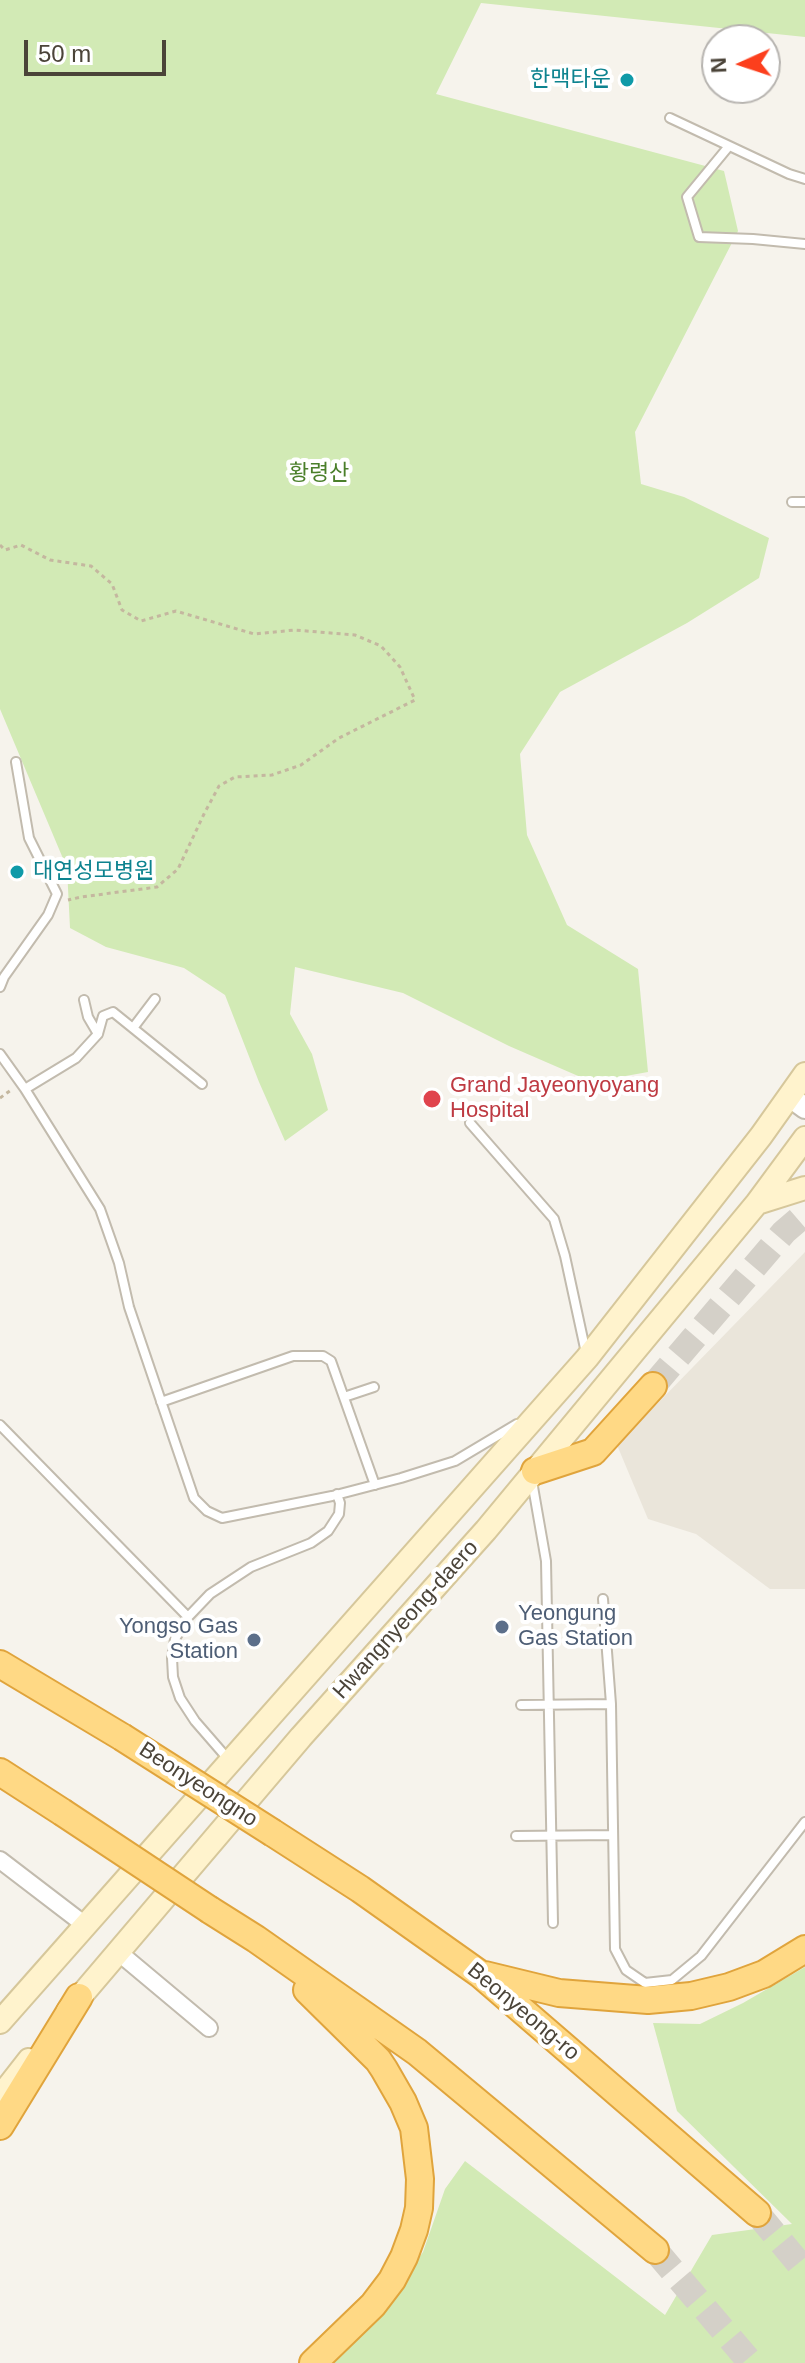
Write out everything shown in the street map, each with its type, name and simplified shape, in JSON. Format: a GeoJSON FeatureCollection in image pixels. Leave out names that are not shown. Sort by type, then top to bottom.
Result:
{"type":"FeatureCollection","features":[{"type":"Feature","properties":{"kind":"highway"},"geometry":{"type":"LineString","coordinates":[[533,1474],[593,1452],[653,1386]]}},
{"type":"Feature","properties":{"kind":"highway","name":"Beonyeongno"},"geometry":{"type":"LineString","coordinates":[[0,1664],[273,1833]]}},
{"type":"Feature","properties":{"kind":"highway"},"geometry":{"type":"LineString","coordinates":[[0,1772],[256,1939],[417,2052],[655,2250]]}},
{"type":"Feature","properties":{"kind":"highway","name":"Beonyeong-ro"},"geometry":{"type":"LineString","coordinates":[[273,1833],[360,1889],[480,1974],[757,2213]]}},
{"type":"Feature","properties":{"kind":"highway"},"geometry":{"type":"LineString","coordinates":[[256,1939],[378,2060],[403,2102],[414,2128],[420,2179],[419,2208],[409,2244],[392,2280],[373,2305],[313,2363]]}},
{"type":"Feature","properties":{"kind":"highway"},"geometry":{"type":"LineString","coordinates":[[480,1974],[559,1993],[648,2000],[691,1996],[729,1987],[764,1974],[805,1949]]}},
{"type":"Feature","properties":{"kind":"highway"},"geometry":{"type":"LineString","coordinates":[[0,2126],[79,1997]]}},
{"type":"Feature","properties":{"kind":"main road","name":"Hwangnyeong-daero"},"geometry":{"type":"LineString","coordinates":[[4,2016],[587,1358],[798,1102],[805,1074]]}},
{"type":"Feature","properties":{"kind":"main road","name":"Hwangnyeong-daero"},"geometry":{"type":"LineString","coordinates":[[0,2097],[117,1951],[301,1737],[486,1530],[757,1203],[805,1138]]}},
{"type":"Feature","properties":{"kind":"main road"},"geometry":{"type":"LineString","coordinates":[[757,1203],[805,1188]]}},
{"type":"Feature","properties":{"kind":"street"},"geometry":{"type":"LineString","coordinates":[[0,1860],[85,1925]]}},
{"type":"Feature","properties":{"kind":"street"},"geometry":{"type":"LineString","coordinates":[[117,1951],[209,2028]]}},
{"type":"Feature","properties":{"kind":"lane"},"geometry":{"type":"LineString","coordinates":[[670,118],[805,179]]}},
{"type":"Feature","properties":{"kind":"lane"},"geometry":{"type":"LineString","coordinates":[[729,146],[687,197],[699,237],[805,244]]}},
{"type":"Feature","properties":{"kind":"lane"},"geometry":{"type":"LineString","coordinates":[[792,502],[805,502]]}},
{"type":"Feature","properties":{"kind":"lane"},"geometry":{"type":"LineString","coordinates":[[0,987],[57,894],[29,838],[16,762]]}},
{"type":"Feature","properties":{"kind":"lane"},"geometry":{"type":"LineString","coordinates":[[133,1028],[155,999]]}},
{"type":"Feature","properties":{"kind":"lane"},"geometry":{"type":"LineString","coordinates":[[84,1000],[88,1017],[98,1034]]}},
{"type":"Feature","properties":{"kind":"lane"},"geometry":{"type":"LineString","coordinates":[[25,1089],[76,1058],[98,1034],[103,1016],[108,1012],[113,1012],[202,1084]]}},
{"type":"Feature","properties":{"kind":"lane"},"geometry":{"type":"LineString","coordinates":[[0,1054],[100,1209],[119,1263],[129,1307],[194,1498],[207,1511],[222,1518],[375,1485],[455,1461],[541,1410]]}},
{"type":"Feature","properties":{"kind":"lane"},"geometry":{"type":"LineString","coordinates":[[470,1123],[554,1219],[587,1358]]}},
{"type":"Feature","properties":{"kind":"lane"},"geometry":{"type":"LineString","coordinates":[[161,1402],[293,1356],[323,1356],[331,1361],[375,1485]]}},
{"type":"Feature","properties":{"kind":"lane"},"geometry":{"type":"LineString","coordinates":[[344,1397],[374,1387]]}},
{"type":"Feature","properties":{"kind":"lane"},"geometry":{"type":"LineString","coordinates":[[0,1425],[188,1617]]}},
{"type":"Feature","properties":{"kind":"lane"},"geometry":{"type":"LineString","coordinates":[[533,1474],[546,1561],[553,1923]]}},
{"type":"Feature","properties":{"kind":"lane"},"geometry":{"type":"LineString","coordinates":[[231,1762],[195,1721],[180,1698],[173,1677],[175,1639],[188,1617],[210,1594],[251,1567],[311,1543],[328,1531],[339,1514],[337,1494]]}},
{"type":"Feature","properties":{"kind":"lane"},"geometry":{"type":"LineString","coordinates":[[603,1599],[611,1704],[615,1949],[626,1970],[645,1983],[672,1980],[701,1956],[805,1822]]}},
{"type":"Feature","properties":{"kind":"lane"},"geometry":{"type":"LineString","coordinates":[[521,1705],[611,1704]]}},
{"type":"Feature","properties":{"kind":"lane"},"geometry":{"type":"LineString","coordinates":[[516,1836],[613,1835]]}},
{"type":"Feature","properties":{"kind":"path"},"geometry":{"type":"LineString","coordinates":[[0,545],[5,550],[21,545],[50,560],[91,566],[112,584],[122,610],[141,621],[176,611],[254,634],[295,630],[355,635],[381,646],[400,667],[415,700],[339,738],[301,765],[272,775],[235,777],[219,786],[178,869],[157,887],[81,897],[53,905]]}},
{"type":"Feature","properties":{"kind":"shaded area"},"geometry":{"type":"Polygon","coordinates":[[[805,1252],[805,1589],[770,1589],[696,1534],[648,1519],[617,1445],[805,1252]]]}},
{"type":"Feature","properties":{"kind":"green space","name":"황령산"},"geometry":{"type":"Polygon","coordinates":[[[0,0],[805,0],[805,37],[781,34],[781,24],[701,26],[481,3],[436,94],[724,171],[738,231],[635,432],[641,484],[684,497],[769,538],[759,578],[687,623],[560,692],[520,754],[527,835],[567,925],[638,969],[648,1072],[592,1082],[509,1046],[403,993],[295,967],[290,1014],[312,1054],[328,1110],[285,1141],[225,995],[184,968],[106,947],[70,928],[67,868],[0,709],[0,0]]]}},
{"type":"Feature","properties":{"kind":"green space"},"geometry":{"type":"Polygon","coordinates":[[[805,1967],[805,2363],[329,2363],[372,2323],[423,2252],[445,2189],[465,2161],[665,2315],[712,2235],[792,2224],[677,2111],[653,2023],[700,2024],[805,1967]]]}},
{"type":"Feature","properties":{"kind":"tunnel"},"geometry":{"type":"LineString","coordinates":[[653,1386],[784,1232],[805,1214]]}},
{"type":"Feature","properties":{"kind":"tunnel"},"geometry":{"type":"LineString","coordinates":[[757,2213],[805,2271]]}},
{"type":"Feature","properties":{"kind":"tunnel"},"geometry":{"type":"LineString","coordinates":[[655,2250],[751,2363]]}},
{"type":"Feature","properties":{"kind":"place","name":"한맥타운"},"geometry":{"type":"Point","coordinates":[627,80]}},
{"type":"Feature","properties":{"kind":"place","name":"대연성모병원"},"geometry":{"type":"Point","coordinates":[17,872]}},
{"type":"Feature","properties":{"kind":"place","name":"Grand Jayeonyoyang Hospital"},"geometry":{"type":"Point","coordinates":[432,1099]}},
{"type":"Feature","properties":{"kind":"place","name":"Yeongung Gas Station"},"geometry":{"type":"Point","coordinates":[502,1627]}},
{"type":"Feature","properties":{"kind":"place","name":"Yongso Gas Station"},"geometry":{"type":"Point","coordinates":[254,1640]}}]}
